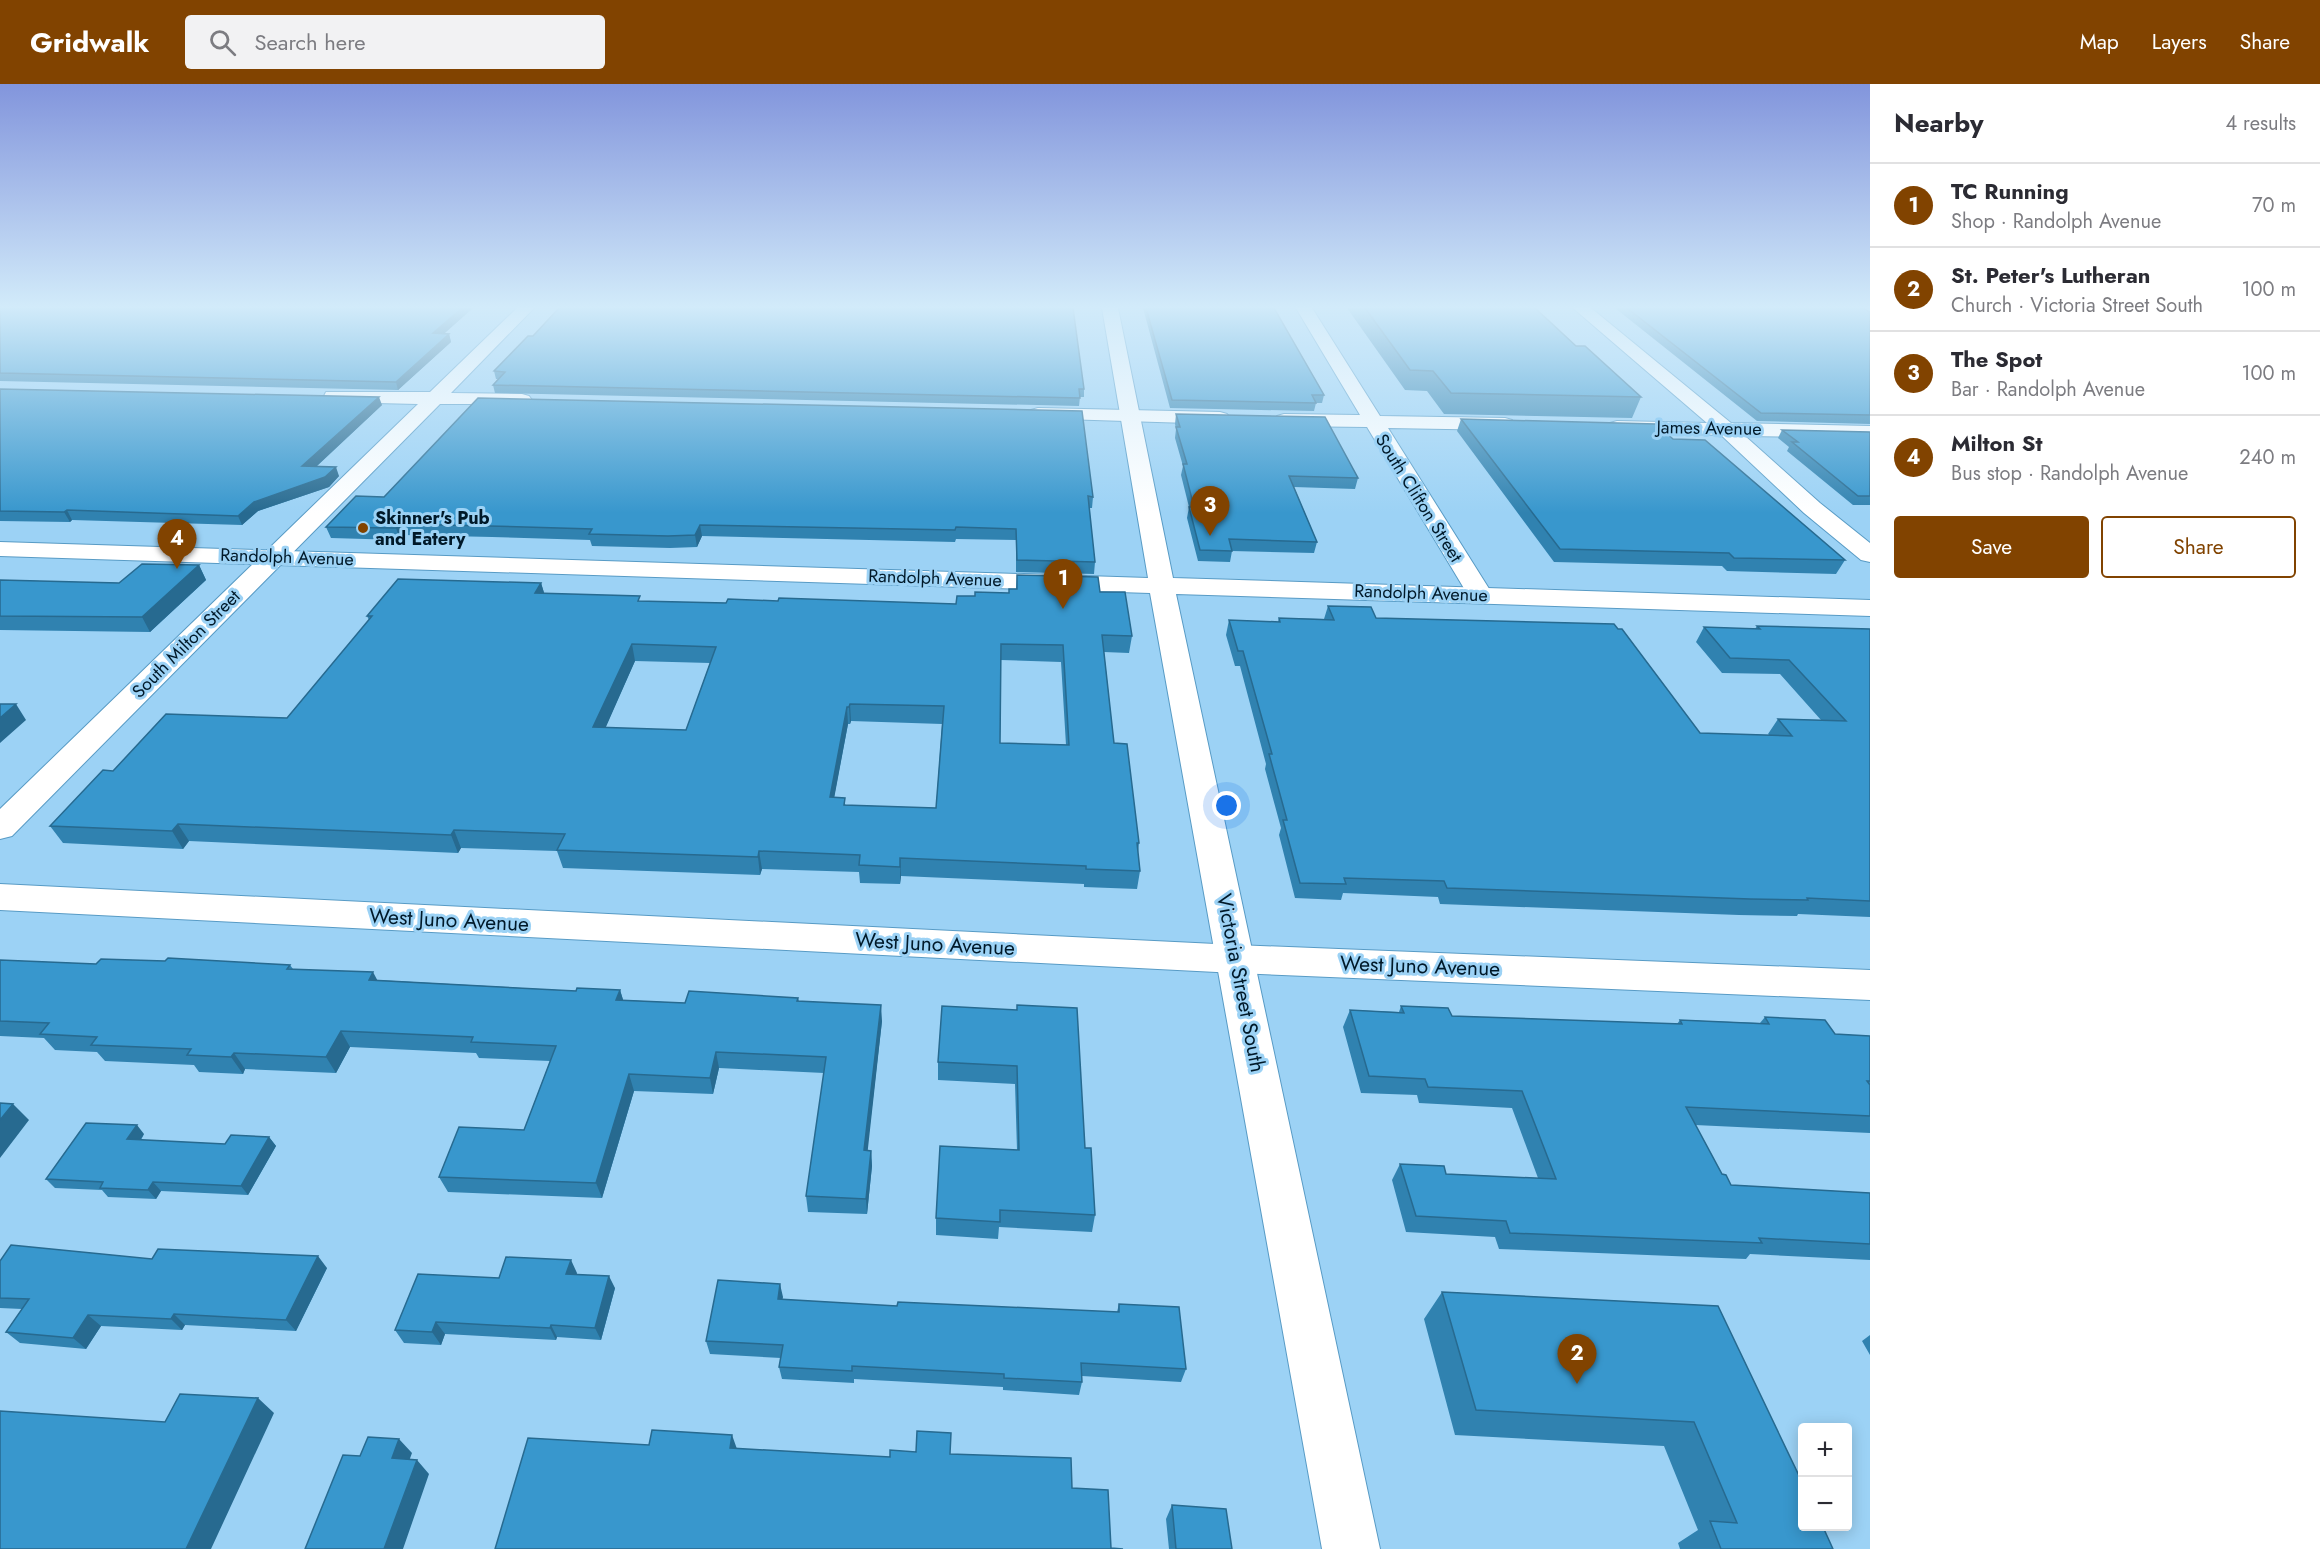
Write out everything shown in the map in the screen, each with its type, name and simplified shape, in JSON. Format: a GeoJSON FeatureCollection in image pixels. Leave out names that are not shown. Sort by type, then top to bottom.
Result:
{"type":"FeatureCollection","features":[{"type":"Feature","properties":{"kind":"street","name":"South Milton Street"},"geometry":{"type":"LineString","coordinates":[[0,828],[457,376]]}},
{"type":"Feature","properties":{"kind":"street","name":"Victoria Street South"},"geometry":{"type":"LineString","coordinates":[[1123,376],[1351,1549]]}},
{"type":"Feature","properties":{"kind":"street","name":"South Clifton Street"},"geometry":{"type":"LineString","coordinates":[[1345,376],[1480,595]]}},
{"type":"Feature","properties":{"kind":"street"},"geometry":{"type":"LineString","coordinates":[[1663,376],[1726,429],[1812,508],[1870,555]]}},
{"type":"Feature","properties":{"kind":"street"},"geometry":{"type":"LineString","coordinates":[[309,396],[542,401]]}},
{"type":"Feature","properties":{"kind":"street"},"geometry":{"type":"LineString","coordinates":[[1019,414],[1238,419]]}},
{"type":"Feature","properties":{"kind":"street"},"geometry":{"type":"LineString","coordinates":[[1261,419],[1518,424]]}},
{"type":"Feature","properties":{"kind":"street","name":"James Avenue"},"geometry":{"type":"LineString","coordinates":[[1602,426],[1870,432]]}},
{"type":"Feature","properties":{"kind":"street","name":"Randolph Avenue"},"geometry":{"type":"LineString","coordinates":[[0,549],[1870,608]]}},
{"type":"Feature","properties":{"kind":"street","name":"West Juno Avenue"},"geometry":{"type":"LineString","coordinates":[[0,897],[1236,959],[1870,985]]}},
{"type":"Feature","properties":{"kind":"building"},"geometry":{"type":"Polygon","coordinates":[[[148,376],[402,376],[396,382],[148,376]]]}},
{"type":"Feature","properties":{"kind":"building"},"geometry":{"type":"Polygon","coordinates":[[[501,376],[1082,376],[1084,389],[1079,389],[1080,398],[493,385],[501,376]]]}},
{"type":"Feature","properties":{"kind":"building"},"geometry":{"type":"Polygon","coordinates":[[[1165,376],[1313,376],[1324,395],[1312,395],[1316,403],[1172,400],[1165,376]]]}},
{"type":"Feature","properties":{"kind":"building"},"geometry":{"type":"Polygon","coordinates":[[[1437,376],[1618,376],[1641,397],[1451,393],[1437,376]]]}},
{"type":"Feature","properties":{"kind":"building"},"geometry":{"type":"Polygon","coordinates":[[[1714,376],[1870,376],[1870,415],[1761,413],[1714,376]]]}},
{"type":"Feature","properties":{"kind":"building"},"geometry":{"type":"Polygon","coordinates":[[[0,389],[379,397],[302,466],[336,467],[325,477],[254,502],[238,516],[67,510],[64,512],[0,511],[0,389]]]}},
{"type":"Feature","properties":{"kind":"building"},"geometry":{"type":"Polygon","coordinates":[[[478,398],[1082,411],[1093,497],[1088,496],[1095,562],[1017,560],[1016,529],[700,525],[695,535],[668,536],[589,534],[592,529],[489,526],[400,524],[396,528],[326,527],[356,496],[384,497],[478,398]]]}},
{"type":"Feature","properties":{"kind":"building"},"geometry":{"type":"Polygon","coordinates":[[[1176,414],[1325,417],[1358,478],[1289,476],[1317,542],[1229,539],[1232,551],[1200,550],[1189,507],[1194,507],[1183,464],[1187,464],[1176,427],[1180,427],[1176,414]]]}},
{"type":"Feature","properties":{"kind":"building"},"geometry":{"type":"Polygon","coordinates":[[[1461,419],[1656,424],[1673,439],[1705,440],[1845,560],[1734,558],[1729,553],[1560,549],[1461,419]]]}},
{"type":"Feature","properties":{"kind":"building"},"geometry":{"type":"Polygon","coordinates":[[[1782,430],[1870,432],[1870,496],[1858,496],[1792,442],[1798,442],[1782,430]]]}},
{"type":"Feature","properties":{"kind":"building"},"geometry":{"type":"Polygon","coordinates":[[[142,564],[199,565],[142,617],[0,616],[0,580],[119,583],[142,564]]]}},
{"type":"Feature","properties":{"kind":"building"},"geometry":{"type":"Polygon","coordinates":[[[1017,575],[1098,577],[1100,592],[1125,592],[1132,636],[1102,635],[1114,743],[1127,744],[1139,843],[1137,843],[1140,871],[1086,869],[1086,866],[900,858],[900,867],[859,865],[860,855],[759,851],[758,857],[557,850],[565,834],[454,830],[451,835],[178,824],[172,831],[50,826],[103,770],[113,771],[166,714],[287,718],[372,616],[367,616],[398,579],[541,583],[535,593],[640,596],[638,601],[726,603],[728,599],[778,601],[779,598],[956,604],[957,596],[975,596],[975,592],[1009,593],[1009,589],[1017,589],[1017,575]],[[632,644],[593,727],[686,730],[716,647],[632,644]],[[1001,644],[1000,743],[1069,745],[1063,645],[1001,644]],[[850,704],[847,707],[830,797],[845,798],[844,805],[936,808],[944,706],[850,704]]]}},
{"type":"Feature","properties":{"kind":"building"},"geometry":{"type":"Polygon","coordinates":[[[1328,606],[1371,607],[1376,618],[1614,624],[1618,629],[1622,629],[1700,733],[1792,736],[1778,719],[1846,721],[1789,660],[1730,658],[1704,627],[1870,629],[1870,901],[1447,888],[1444,881],[1344,878],[1346,884],[1300,883],[1283,820],[1287,820],[1269,754],[1272,754],[1243,651],[1238,651],[1229,620],[1280,622],[1279,618],[1334,620],[1328,606]]]}},
{"type":"Feature","properties":{"kind":"building"},"geometry":{"type":"Polygon","coordinates":[[[0,704],[16,704],[0,718],[0,704]]]}},
{"type":"Feature","properties":{"kind":"building"},"geometry":{"type":"Polygon","coordinates":[[[168,958],[290,965],[287,969],[373,972],[369,980],[576,991],[577,988],[620,990],[616,1000],[685,1003],[689,991],[798,998],[797,1001],[881,1005],[864,1150],[871,1151],[866,1199],[806,1196],[826,1057],[716,1052],[710,1078],[629,1074],[596,1183],[439,1177],[459,1127],[524,1130],[556,1046],[471,1042],[473,1037],[341,1031],[326,1057],[234,1053],[231,1057],[187,1055],[191,1049],[91,1045],[97,1037],[40,1034],[49,1023],[0,1021],[0,960],[96,964],[101,959],[165,961],[168,958]]]}},
{"type":"Feature","properties":{"kind":"building"},"geometry":{"type":"Polygon","coordinates":[[[1017,1005],[1077,1008],[1085,1148],[1091,1148],[1095,1215],[1000,1210],[1000,1222],[936,1218],[940,1146],[1019,1150],[1017,1066],[938,1062],[942,1006],[1017,1010],[1017,1005]]]}},
{"type":"Feature","properties":{"kind":"building"},"geometry":{"type":"Polygon","coordinates":[[[1401,1006],[1448,1008],[1452,1016],[1682,1024],[1680,1020],[1769,1024],[1765,1017],[1825,1020],[1835,1034],[1870,1036],[1870,1081],[1867,1081],[1870,1085],[1870,1116],[1686,1107],[1722,1174],[1726,1175],[1731,1185],[1870,1193],[1870,1244],[1759,1238],[1762,1243],[1510,1233],[1506,1221],[1416,1216],[1400,1164],[1444,1166],[1446,1174],[1556,1179],[1522,1091],[1428,1087],[1425,1079],[1369,1076],[1350,1010],[1404,1013],[1401,1006]]]}},
{"type":"Feature","properties":{"kind":"building"},"geometry":{"type":"Polygon","coordinates":[[[0,1103],[13,1104],[0,1120],[0,1103]]]}},
{"type":"Feature","properties":{"kind":"building"},"geometry":{"type":"Polygon","coordinates":[[[86,1123],[137,1125],[127,1139],[225,1144],[231,1135],[269,1137],[241,1186],[153,1182],[148,1190],[100,1188],[103,1182],[46,1179],[86,1123]]]}},
{"type":"Feature","properties":{"kind":"building"},"geometry":{"type":"Polygon","coordinates":[[[11,1245],[152,1259],[158,1249],[318,1256],[286,1320],[174,1314],[171,1319],[88,1315],[73,1338],[6,1332],[29,1299],[0,1298],[0,1261],[11,1245]]]}},
{"type":"Feature","properties":{"kind":"building"},"geometry":{"type":"Polygon","coordinates":[[[506,1257],[571,1260],[566,1274],[609,1276],[595,1328],[436,1322],[432,1332],[395,1330],[418,1274],[499,1278],[506,1257]]]}},
{"type":"Feature","properties":{"kind":"building"},"geometry":{"type":"Polygon","coordinates":[[[718,1280],[780,1284],[778,1299],[897,1306],[898,1302],[1119,1312],[1119,1304],[1179,1307],[1186,1369],[1081,1363],[1082,1382],[1004,1378],[1004,1374],[852,1366],[852,1371],[779,1367],[783,1345],[706,1341],[718,1280]]]}},
{"type":"Feature","properties":{"kind":"building"},"geometry":{"type":"Polygon","coordinates":[[[1442,1292],[1718,1306],[1798,1474],[1798,1531],[1825,1531],[1833,1549],[1721,1549],[1710,1521],[1737,1523],[1694,1422],[1476,1410],[1442,1292]]]}},
{"type":"Feature","properties":{"kind":"building"},"geometry":{"type":"Polygon","coordinates":[[[180,1394],[258,1398],[186,1549],[0,1549],[0,1411],[165,1422],[180,1394]]]}},
{"type":"Feature","properties":{"kind":"building"},"geometry":{"type":"Polygon","coordinates":[[[652,1430],[732,1435],[730,1448],[890,1457],[890,1450],[916,1452],[917,1431],[951,1433],[950,1454],[1071,1458],[1072,1488],[1108,1490],[1111,1548],[1123,1549],[495,1549],[528,1438],[649,1445],[652,1430]]]}},
{"type":"Feature","properties":{"kind":"building"},"geometry":{"type":"Polygon","coordinates":[[[368,1437],[399,1439],[392,1458],[417,1460],[384,1549],[305,1549],[343,1455],[360,1456],[368,1437]]]}},
{"type":"Feature","properties":{"kind":"building"},"geometry":{"type":"Polygon","coordinates":[[[1172,1505],[1226,1509],[1232,1549],[1176,1549],[1172,1505]]]}},
{"type":"Feature","properties":{"kind":"place","name":"Skinner's Pub and Eatery"},"geometry":{"type":"Point","coordinates":[363,528]}},
{"type":"Feature","properties":{"kind":"place","name":"The Spot"},"geometry":{"type":"Point","coordinates":[1210,536]}},
{"type":"Feature","properties":{"kind":"place","name":"Milton St"},"geometry":{"type":"Point","coordinates":[177,569]}},
{"type":"Feature","properties":{"kind":"place","name":"TC Running"},"geometry":{"type":"Point","coordinates":[1063,609]}},
{"type":"Feature","properties":{"kind":"place","name":"St. Peter's Lutheran"},"geometry":{"type":"Point","coordinates":[1577,1384]}}]}
